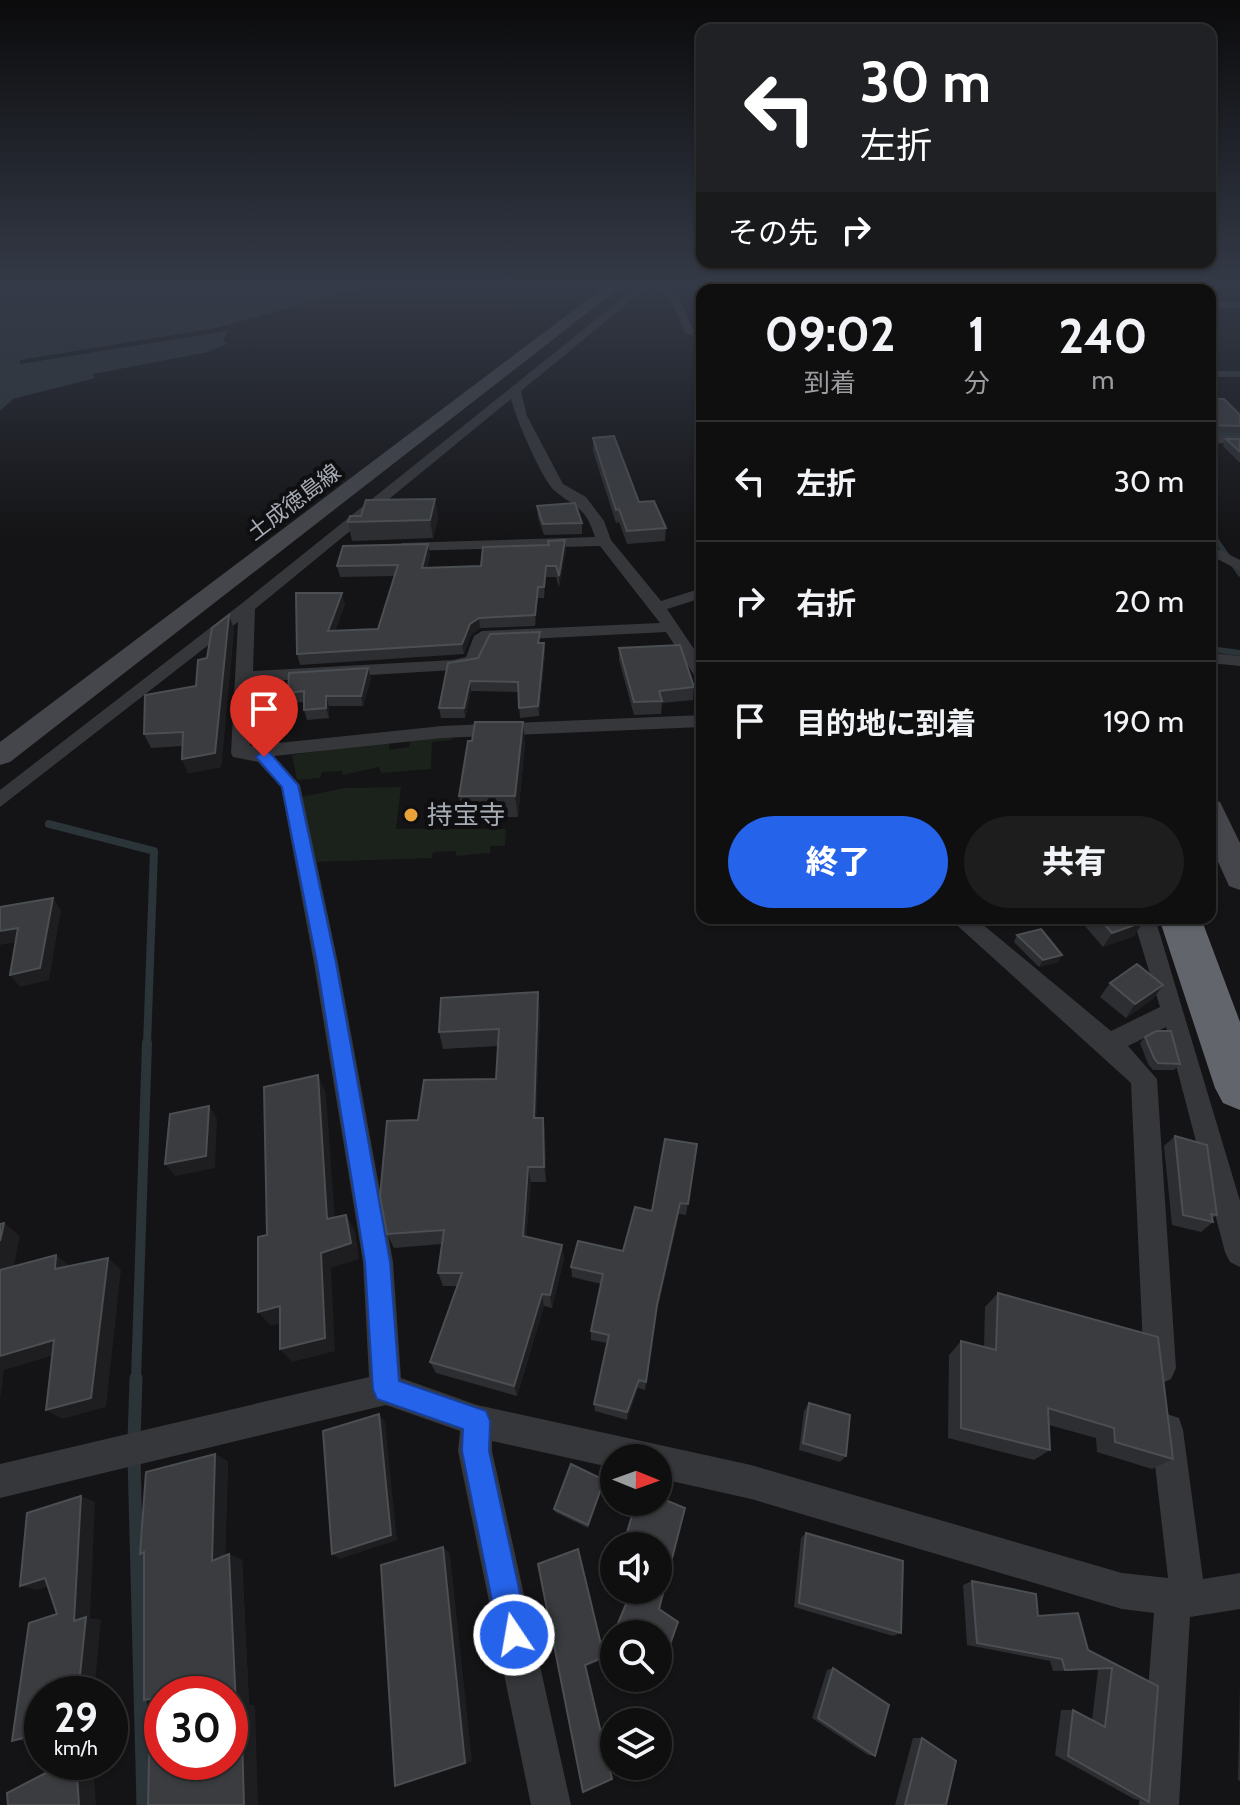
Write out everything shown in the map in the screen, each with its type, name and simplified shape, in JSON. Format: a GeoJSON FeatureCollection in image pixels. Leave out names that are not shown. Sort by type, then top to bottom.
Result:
{"type":"FeatureCollection","features":[{"type":"Feature","properties":{"kind":"highway"},"geometry":{"type":"LineString","coordinates":[[1182,924],[1240,1088]]}},
{"type":"Feature","properties":{"kind":"main road","name":"土成徳島線"},"geometry":{"type":"LineString","coordinates":[[0,756],[506,369]]}},
{"type":"Feature","properties":{"kind":"main road"},"geometry":{"type":"LineString","coordinates":[[1216,823],[1240,878]]}},
{"type":"Feature","properties":{"kind":"street"},"geometry":{"type":"LineString","coordinates":[[0,800],[247,607],[539,369]]}},
{"type":"Feature","properties":{"kind":"street"},"geometry":{"type":"LineString","coordinates":[[1216,374],[1240,374]]}},
{"type":"Feature","properties":{"kind":"street"},"geometry":{"type":"LineString","coordinates":[[515,388],[521,416],[558,487],[581,500],[597,521],[604,541],[658,607],[696,665]]}},
{"type":"Feature","properties":{"kind":"street"},"geometry":{"type":"LineString","coordinates":[[1216,439],[1240,440]]}},
{"type":"Feature","properties":{"kind":"street"},"geometry":{"type":"LineString","coordinates":[[384,547],[473,547],[604,541]]}},
{"type":"Feature","properties":{"kind":"street"},"geometry":{"type":"LineString","coordinates":[[299,564],[343,549]]}},
{"type":"Feature","properties":{"kind":"street"},"geometry":{"type":"LineString","coordinates":[[1216,552],[1234,563]]}},
{"type":"Feature","properties":{"kind":"street"},"geometry":{"type":"LineString","coordinates":[[658,607],[696,595]]}},
{"type":"Feature","properties":{"kind":"street"},"geometry":{"type":"LineString","coordinates":[[240,753],[241,677],[247,607]]}},
{"type":"Feature","properties":{"kind":"street"},"geometry":{"type":"LineString","coordinates":[[241,677],[453,665],[473,661],[482,636],[670,627]]}},
{"type":"Feature","properties":{"kind":"street"},"geometry":{"type":"LineString","coordinates":[[1216,659],[1240,661]]}},
{"type":"Feature","properties":{"kind":"street"},"geometry":{"type":"LineString","coordinates":[[240,753],[442,732],[696,721]]}},
{"type":"Feature","properties":{"kind":"street"},"geometry":{"type":"LineString","coordinates":[[240,753],[264,757],[290,785],[326,963],[378,1262],[386,1389]]}},
{"type":"Feature","properties":{"kind":"street"},"geometry":{"type":"LineString","coordinates":[[967,924],[1109,1044],[1144,1079],[1159,1362],[1180,1599],[1159,1805]]}},
{"type":"Feature","properties":{"kind":"street"},"geometry":{"type":"LineString","coordinates":[[1146,924],[1174,1012],[1240,1252]]}},
{"type":"Feature","properties":{"kind":"street"},"geometry":{"type":"LineString","coordinates":[[1109,1044],[1174,1012]]}},
{"type":"Feature","properties":{"kind":"street"},"geometry":{"type":"LineString","coordinates":[[0,1481],[386,1389],[477,1421],[600,1448]]}},
{"type":"Feature","properties":{"kind":"street"},"geometry":{"type":"LineString","coordinates":[[477,1421],[475,1451],[551,1805]]}},
{"type":"Feature","properties":{"kind":"street"},"geometry":{"type":"LineString","coordinates":[[672,1464],[751,1482],[1122,1591],[1180,1599],[1240,1591]]}},
{"type":"Feature","properties":{"kind":"shaded area"},"geometry":{"type":"Polygon","coordinates":[[[0,369],[118,369],[13,399],[0,411],[0,369]]]}},
{"type":"Feature","properties":{"kind":"shaded area"},"geometry":{"type":"Polygon","coordinates":[[[452,736],[452,740],[432,742],[431,769],[381,773],[379,767],[342,775],[343,771],[322,772],[320,778],[297,780],[292,755],[389,741],[389,750],[409,747],[411,740],[452,736]]]}},
{"type":"Feature","properties":{"kind":"shaded area"},"geometry":{"type":"Polygon","coordinates":[[[401,787],[396,829],[506,829],[505,846],[490,846],[490,853],[456,856],[456,851],[433,852],[432,858],[314,862],[301,797],[344,788],[401,787]]]}},
{"type":"Feature","properties":{"kind":"building"},"geometry":{"type":"Polygon","coordinates":[[[1216,399],[1224,399],[1240,415],[1240,426],[1216,425],[1216,399]]]}},
{"type":"Feature","properties":{"kind":"building"},"geometry":{"type":"Polygon","coordinates":[[[614,436],[639,502],[654,501],[666,528],[627,531],[619,509],[616,510],[593,438],[614,436]]]}},
{"type":"Feature","properties":{"kind":"building"},"geometry":{"type":"Polygon","coordinates":[[[1226,439],[1240,439],[1240,452],[1226,439]]]}},
{"type":"Feature","properties":{"kind":"building"},"geometry":{"type":"Polygon","coordinates":[[[435,499],[430,520],[348,522],[350,516],[361,516],[366,500],[435,499]]]}},
{"type":"Feature","properties":{"kind":"building"},"geometry":{"type":"Polygon","coordinates":[[[575,503],[582,523],[543,524],[537,506],[575,503]]]}},
{"type":"Feature","properties":{"kind":"building"},"geometry":{"type":"Polygon","coordinates":[[[565,540],[559,576],[556,566],[546,566],[544,587],[538,587],[535,615],[479,618],[470,624],[462,644],[297,654],[296,593],[342,593],[328,631],[378,629],[398,565],[337,566],[343,546],[428,544],[422,568],[481,566],[483,547],[549,545],[548,541],[565,540]]]}},
{"type":"Feature","properties":{"kind":"building"},"geometry":{"type":"Polygon","coordinates":[[[229,615],[215,753],[182,759],[183,732],[144,734],[145,695],[196,686],[198,660],[207,658],[212,628],[229,615]]]}},
{"type":"Feature","properties":{"kind":"building"},"geometry":{"type":"Polygon","coordinates":[[[540,632],[538,643],[544,643],[538,706],[519,708],[518,682],[470,681],[464,708],[439,708],[448,663],[478,658],[490,634],[540,632]]]}},
{"type":"Feature","properties":{"kind":"building"},"geometry":{"type":"Polygon","coordinates":[[[680,645],[694,687],[659,691],[662,701],[634,702],[619,648],[680,645]]]}},
{"type":"Feature","properties":{"kind":"building"},"geometry":{"type":"Polygon","coordinates":[[[368,668],[361,696],[326,696],[326,708],[304,710],[304,691],[288,693],[289,673],[368,668]]]}},
{"type":"Feature","properties":{"kind":"building"},"geometry":{"type":"Polygon","coordinates":[[[475,722],[523,722],[515,796],[459,796],[468,741],[472,741],[475,722]]]}},
{"type":"Feature","properties":{"kind":"building"},"geometry":{"type":"Polygon","coordinates":[[[53,898],[40,968],[10,975],[18,928],[0,931],[0,907],[53,898]]]}},
{"type":"Feature","properties":{"kind":"building"},"geometry":{"type":"Polygon","coordinates":[[[1104,924],[1137,924],[1112,933],[1104,924]]]}},
{"type":"Feature","properties":{"kind":"building"},"geometry":{"type":"Polygon","coordinates":[[[1041,929],[1062,955],[1043,960],[1017,935],[1041,929]]]}},
{"type":"Feature","properties":{"kind":"building"},"geometry":{"type":"Polygon","coordinates":[[[1137,964],[1163,985],[1135,1004],[1110,983],[1137,964]]]}},
{"type":"Feature","properties":{"kind":"building"},"geometry":{"type":"Polygon","coordinates":[[[538,992],[534,1118],[543,1118],[544,1167],[528,1167],[523,1236],[562,1245],[550,1295],[542,1294],[514,1386],[430,1362],[462,1273],[438,1273],[444,1230],[387,1234],[380,1196],[387,1121],[418,1120],[424,1080],[496,1079],[499,1029],[439,1032],[441,998],[538,992]]]}},
{"type":"Feature","properties":{"kind":"building"},"geometry":{"type":"Polygon","coordinates":[[[1156,1031],[1171,1031],[1180,1064],[1158,1063],[1154,1058],[1145,1037],[1156,1031]]]}},
{"type":"Feature","properties":{"kind":"building"},"geometry":{"type":"Polygon","coordinates":[[[318,1075],[327,1219],[346,1215],[351,1243],[321,1253],[325,1338],[280,1349],[280,1306],[258,1312],[258,1237],[267,1235],[264,1087],[318,1075]]]}},
{"type":"Feature","properties":{"kind":"building"},"geometry":{"type":"Polygon","coordinates":[[[209,1106],[206,1156],[165,1164],[170,1114],[209,1106]]]}},
{"type":"Feature","properties":{"kind":"building"},"geometry":{"type":"Polygon","coordinates":[[[1175,1136],[1207,1145],[1217,1215],[1211,1214],[1213,1222],[1183,1215],[1175,1136]]]}},
{"type":"Feature","properties":{"kind":"building"},"geometry":{"type":"Polygon","coordinates":[[[665,1139],[697,1144],[688,1204],[680,1203],[657,1305],[646,1382],[639,1380],[627,1412],[594,1404],[609,1335],[591,1331],[603,1274],[571,1267],[578,1241],[623,1251],[635,1207],[652,1211],[665,1139]]]}},
{"type":"Feature","properties":{"kind":"building"},"geometry":{"type":"Polygon","coordinates":[[[56,1255],[55,1269],[108,1258],[91,1398],[46,1410],[54,1340],[0,1356],[0,1270],[56,1255]]]}},
{"type":"Feature","properties":{"kind":"building"},"geometry":{"type":"Polygon","coordinates":[[[998,1293],[1158,1337],[1173,1459],[1115,1442],[1114,1428],[1048,1408],[1050,1450],[961,1428],[961,1341],[996,1350],[998,1293]]]}},
{"type":"Feature","properties":{"kind":"building"},"geometry":{"type":"Polygon","coordinates":[[[809,1403],[850,1415],[846,1456],[803,1443],[809,1403]]]}},
{"type":"Feature","properties":{"kind":"building"},"geometry":{"type":"Polygon","coordinates":[[[379,1414],[391,1535],[332,1554],[323,1431],[379,1414]]]}},
{"type":"Feature","properties":{"kind":"building"},"geometry":{"type":"Polygon","coordinates":[[[215,1454],[212,1561],[229,1554],[235,1676],[144,1676],[144,1552],[140,1554],[146,1472],[215,1454]]]}},
{"type":"Feature","properties":{"kind":"building"},"geometry":{"type":"Polygon","coordinates":[[[571,1464],[600,1478],[600,1491],[588,1525],[554,1509],[571,1464]]]}},
{"type":"Feature","properties":{"kind":"building"},"geometry":{"type":"Polygon","coordinates":[[[81,1496],[74,1621],[86,1617],[80,1676],[24,1676],[24,1738],[12,1741],[29,1623],[57,1614],[45,1578],[20,1586],[27,1513],[81,1496]]]}},
{"type":"Feature","properties":{"kind":"building"},"geometry":{"type":"Polygon","coordinates":[[[672,1503],[685,1508],[672,1558],[672,1532],[627,1532],[632,1516],[672,1516],[672,1503]]]}},
{"type":"Feature","properties":{"kind":"building"},"geometry":{"type":"Polygon","coordinates":[[[806,1533],[903,1561],[901,1633],[799,1603],[806,1533]]]}},
{"type":"Feature","properties":{"kind":"building"},"geometry":{"type":"Polygon","coordinates":[[[443,1547],[465,1763],[395,1786],[381,1565],[443,1547]]]}},
{"type":"Feature","properties":{"kind":"building"},"geometry":{"type":"Polygon","coordinates":[[[578,1549],[600,1640],[600,1659],[585,1665],[600,1728],[600,1780],[610,1780],[583,1792],[538,1564],[578,1549]]]}},
{"type":"Feature","properties":{"kind":"building"},"geometry":{"type":"Polygon","coordinates":[[[972,1581],[1036,1594],[1038,1616],[1078,1613],[1088,1650],[1158,1686],[1149,1802],[1068,1756],[1073,1710],[1105,1727],[1112,1668],[1065,1670],[1062,1659],[977,1643],[972,1581]]]}},
{"type":"Feature","properties":{"kind":"building"},"geometry":{"type":"Polygon","coordinates":[[[626,1604],[660,1604],[659,1609],[678,1622],[672,1639],[672,1620],[619,1620],[626,1604]]]}},
{"type":"Feature","properties":{"kind":"building"},"geometry":{"type":"Polygon","coordinates":[[[833,1668],[889,1705],[875,1756],[818,1718],[833,1668]]]}},
{"type":"Feature","properties":{"kind":"building"},"geometry":{"type":"Polygon","coordinates":[[[922,1738],[956,1761],[946,1805],[905,1805],[922,1738]]]}},
{"type":"Feature","properties":{"kind":"building"},"geometry":{"type":"Polygon","coordinates":[[[32,1780],[77,1780],[79,1805],[8,1805],[7,1793],[32,1780]]]}},
{"type":"Feature","properties":{"kind":"building"},"geometry":{"type":"Polygon","coordinates":[[[149,1780],[243,1780],[244,1805],[148,1805],[149,1780]]]}},
{"type":"Feature","properties":{"kind":"waterway"},"geometry":{"type":"LineString","coordinates":[[1216,434],[1240,435]]}},
{"type":"Feature","properties":{"kind":"waterway"},"geometry":{"type":"LineString","coordinates":[[1216,540],[1240,574]]}},
{"type":"Feature","properties":{"kind":"waterway"},"geometry":{"type":"LineString","coordinates":[[1216,650],[1240,653]]}},
{"type":"Feature","properties":{"kind":"waterway"},"geometry":{"type":"LineString","coordinates":[[49,824],[154,851],[147,1045]]}},
{"type":"Feature","properties":{"kind":"waterway"},"geometry":{"type":"LineString","coordinates":[[136,1380],[147,1043]]}},
{"type":"Feature","properties":{"kind":"waterway"},"geometry":{"type":"LineString","coordinates":[[134,1440],[136,1378]]}},
{"type":"Feature","properties":{"kind":"waterway"},"geometry":{"type":"LineString","coordinates":[[134,1458],[143,1805]]}},
{"type":"Feature","properties":{"kind":"place","name":"持宝寺"},"geometry":{"type":"Point","coordinates":[411,815]}},
{"type":"Feature","properties":{"kind":"route"},"geometry":{"type":"LineString","coordinates":[[264,757],[290,785],[326,963],[378,1262],[386,1389],[477,1421],[475,1451],[514,1635]]}}]}
